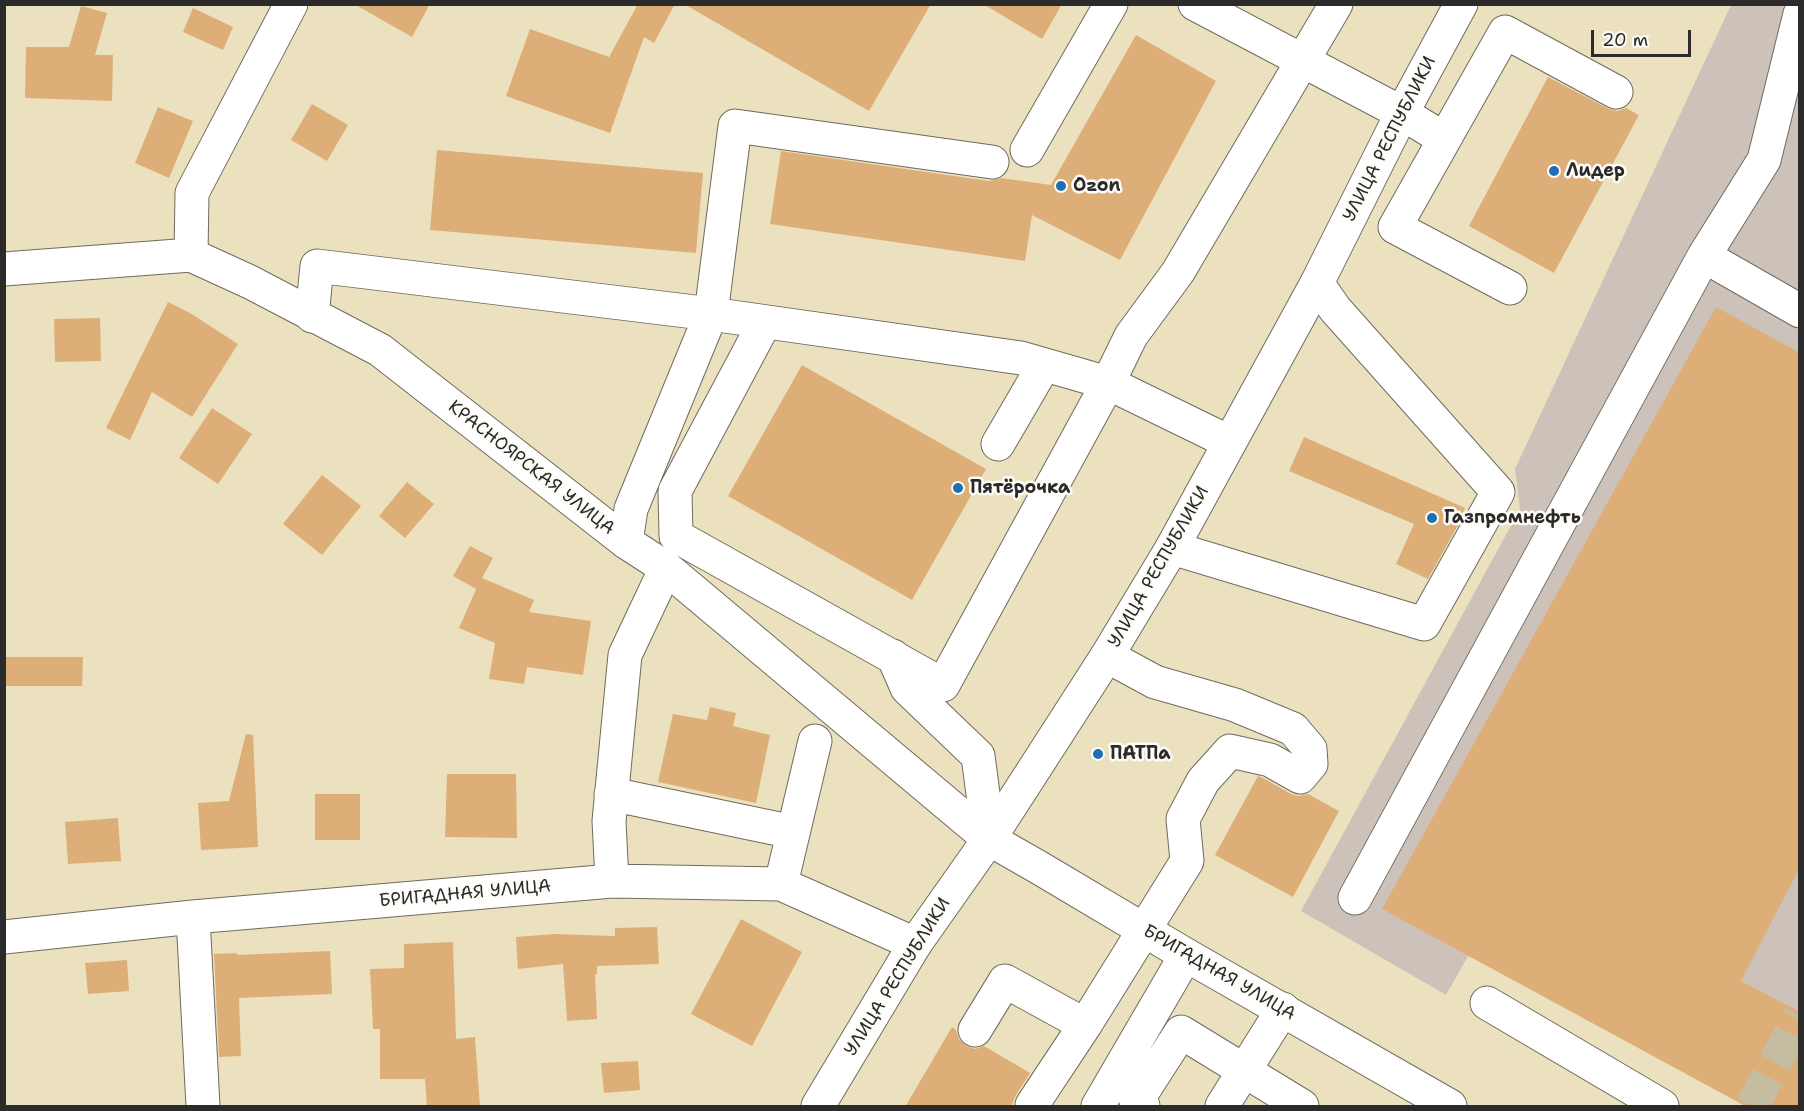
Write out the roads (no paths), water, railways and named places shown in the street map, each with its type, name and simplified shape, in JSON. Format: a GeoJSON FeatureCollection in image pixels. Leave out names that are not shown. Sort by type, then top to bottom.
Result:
{"type":"FeatureCollection","features":[{"type":"Feature","properties":{"kind":"main road"},"geometry":{"type":"LineString","coordinates":[[191,255],[192,193],[291,4]]}},
{"type":"Feature","properties":{"kind":"main road"},"geometry":{"type":"LineString","coordinates":[[1027,150],[1112,4]]}},
{"type":"Feature","properties":{"kind":"main road"},"geometry":{"type":"LineString","coordinates":[[1195,4],[1402,113],[1444,139]]}},
{"type":"Feature","properties":{"kind":"main road"},"geometry":{"type":"LineString","coordinates":[[631,509],[676,537],[943,685],[1108,383],[1131,336],[1178,272],[1336,4]]}},
{"type":"Feature","properties":{"kind":"main road","name":"УЛИЦА РЕСПУБЛИКИ"},"geometry":{"type":"LineString","coordinates":[[818,1107],[915,944],[989,839],[1107,656],[1172,548],[1317,283],[1402,113],[1461,4]]}},
{"type":"Feature","properties":{"kind":"main road"},"geometry":{"type":"LineString","coordinates":[[1355,898],[1704,256],[1764,160],[1800,14]]}},
{"type":"Feature","properties":{"kind":"main road"},"geometry":{"type":"LineString","coordinates":[[1510,288],[1395,227],[1505,32],[1616,92]]}},
{"type":"Feature","properties":{"kind":"main road"},"geometry":{"type":"LineString","coordinates":[[626,542],[631,509],[711,315],[735,126],[992,162]]}},
{"type":"Feature","properties":{"kind":"main road","name":"КРАСНОЯРСКАЯ УЛИЦА"},"geometry":{"type":"LineString","coordinates":[[4,269],[191,255],[250,282],[380,350],[626,542],[666,568],[989,839]]}},
{"type":"Feature","properties":{"kind":"main road"},"geometry":{"type":"LineString","coordinates":[[1704,256],[1800,311]]}},
{"type":"Feature","properties":{"kind":"main road"},"geometry":{"type":"LineString","coordinates":[[312,316],[317,266],[765,322],[1021,358],[1108,383],[1229,441]]}},
{"type":"Feature","properties":{"kind":"main road"},"geometry":{"type":"LineString","coordinates":[[1172,548],[1424,624],[1498,492],[1335,309],[1317,283]]}},
{"type":"Feature","properties":{"kind":"main road"},"geometry":{"type":"LineString","coordinates":[[676,537],[675,491],[765,322]]}},
{"type":"Feature","properties":{"kind":"main road"},"geometry":{"type":"LineString","coordinates":[[998,444],[1044,365]]}},
{"type":"Feature","properties":{"kind":"main road"},"geometry":{"type":"LineString","coordinates":[[612,881],[609,821],[625,655],[666,568]]}},
{"type":"Feature","properties":{"kind":"main road"},"geometry":{"type":"LineString","coordinates":[[893,656],[907,688],[978,756],[989,839]]}},
{"type":"Feature","properties":{"kind":"main road"},"geometry":{"type":"LineString","coordinates":[[1032,1105],[1085,1026],[1188,861],[1183,819],[1203,781],[1230,751],[1270,760],[1300,777],[1311,764],[1310,749],[1293,729],[1235,705],[1155,682],[1107,656]]}},
{"type":"Feature","properties":{"kind":"main road"},"geometry":{"type":"LineString","coordinates":[[781,884],[815,741]]}},
{"type":"Feature","properties":{"kind":"main road"},"geometry":{"type":"LineString","coordinates":[[611,794],[793,832]]}},
{"type":"Feature","properties":{"kind":"main road","name":"БРИГАДНАЯ УЛИЦА"},"geometry":{"type":"LineString","coordinates":[[989,839],[1450,1107]]}},
{"type":"Feature","properties":{"kind":"main road","name":"БРИГАДНАЯ УЛИЦА"},"geometry":{"type":"LineString","coordinates":[[4,937],[193,917],[612,881],[781,884],[915,944]]}},
{"type":"Feature","properties":{"kind":"main road"},"geometry":{"type":"LineString","coordinates":[[193,917],[203,1107]]}},
{"type":"Feature","properties":{"kind":"main road"},"geometry":{"type":"LineString","coordinates":[[1098,1107],[1186,955]]}},
{"type":"Feature","properties":{"kind":"main road"},"geometry":{"type":"LineString","coordinates":[[975,1030],[1005,981],[1085,1026]]}},
{"type":"Feature","properties":{"kind":"main road"},"geometry":{"type":"LineString","coordinates":[[1487,1003],[1662,1107]]}},
{"type":"Feature","properties":{"kind":"main road"},"geometry":{"type":"LineString","coordinates":[[1222,1107],[1283,1009]]}},
{"type":"Feature","properties":{"kind":"main road"},"geometry":{"type":"LineString","coordinates":[[1143,1107],[1136,1102],[1181,1032],[1302,1107]]}},
{"type":"Feature","properties":{"kind":"tunnel"},"geometry":{"type":"LineString","coordinates":[[1752,1106],[1800,1016]]}},
{"type":"Feature","properties":{"kind":"place","name":"Лидер"},"geometry":{"type":"Point","coordinates":[1554,171]}},
{"type":"Feature","properties":{"kind":"place","name":"Ozon"},"geometry":{"type":"Point","coordinates":[1061,186]}},
{"type":"Feature","properties":{"kind":"place","name":"Пятёрочка"},"geometry":{"type":"Point","coordinates":[958,488]}},
{"type":"Feature","properties":{"kind":"place","name":"Газпромнефть"},"geometry":{"type":"Point","coordinates":[1432,518]}},
{"type":"Feature","properties":{"kind":"place","name":"ПАТПа"},"geometry":{"type":"Point","coordinates":[1098,754]}}]}
